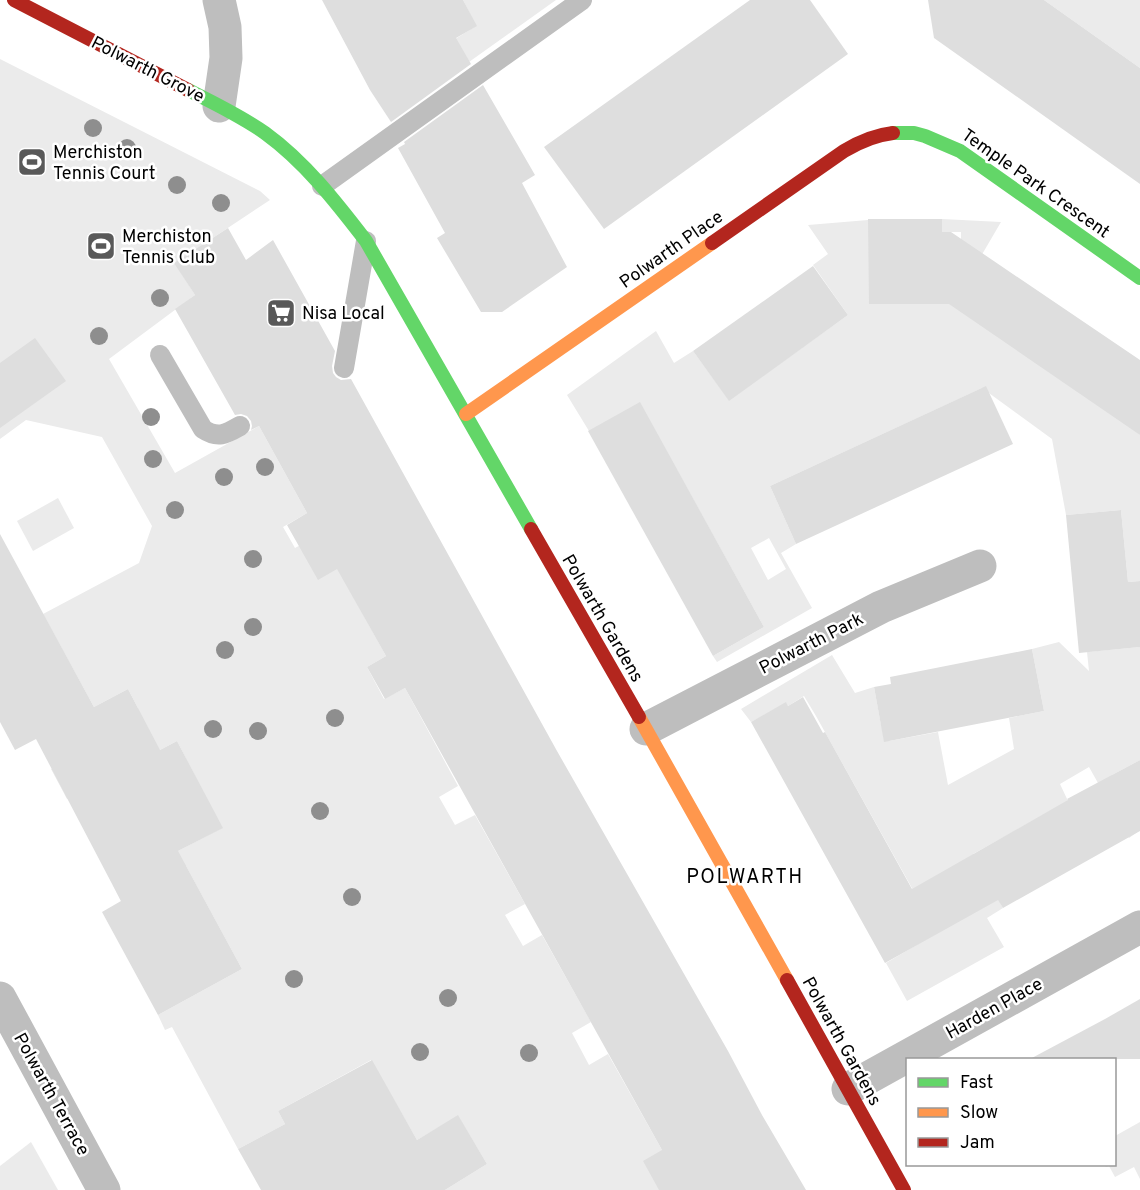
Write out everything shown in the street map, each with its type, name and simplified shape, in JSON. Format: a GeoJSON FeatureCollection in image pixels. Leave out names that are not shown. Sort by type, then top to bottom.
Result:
{"type":"FeatureCollection","features":[{"type":"Feature","properties":{"kind":"street","name":"Polwarth Grove"},"geometry":{"type":"LineString","coordinates":[[14,0],[219,106],[226,58],[225,27],[219,0]]}},
{"type":"Feature","properties":{"kind":"street","name":"Polwarth Gardens"},"geometry":{"type":"LineString","coordinates":[[219,106],[260,129],[278,143],[322,186],[366,241],[646,729],[904,1190]]}},
{"type":"Feature","properties":{"kind":"street","name":"Temple Park Crescent"},"geometry":{"type":"LineString","coordinates":[[904,132],[943,141],[960,151],[1140,278]]}},
{"type":"Feature","properties":{"kind":"street","name":"Polwarth Place"},"geometry":{"type":"LineString","coordinates":[[466,414],[844,151],[865,139],[904,132]]}},
{"type":"Feature","properties":{"kind":"street","name":"Polwarth Park"},"geometry":{"type":"LineString","coordinates":[[646,729],[881,607],[980,566]]}},
{"type":"Feature","properties":{"kind":"street","name":"Harden Place"},"geometry":{"type":"LineString","coordinates":[[848,1089],[1140,927]]}},
{"type":"Feature","properties":{"kind":"street","name":"Polwarth Terrace"},"geometry":{"type":"LineString","coordinates":[[2,1009],[105,1190]]}},
{"type":"Feature","properties":{"kind":"lane"},"geometry":{"type":"LineString","coordinates":[[322,186],[582,0]]}},
{"type":"Feature","properties":{"kind":"lane"},"geometry":{"type":"LineString","coordinates":[[344,368],[366,241]]}},
{"type":"Feature","properties":{"kind":"lane"},"geometry":{"type":"LineString","coordinates":[[160,355],[203,429],[219,436],[240,426]]}},
{"type":"Feature","properties":{"kind":"shaded area"},"geometry":{"type":"Polygon","coordinates":[[[463,0],[556,0],[455,72],[452,41],[476,26],[463,0]]]}},
{"type":"Feature","properties":{"kind":"shaded area"},"geometry":{"type":"Polygon","coordinates":[[[1044,0],[1140,0],[1140,68],[1044,0]]]}},
{"type":"Feature","properties":{"kind":"shaded area"},"geometry":{"type":"Polygon","coordinates":[[[0,59],[260,191],[270,200],[175,263],[195,295],[109,359],[175,473],[259,426],[307,513],[283,527],[295,548],[319,535],[386,656],[367,667],[384,699],[405,688],[458,786],[439,797],[455,825],[475,815],[525,904],[505,915],[523,946],[542,935],[591,1022],[572,1033],[589,1065],[608,1054],[662,1150],[659,1190],[445,1190],[487,1164],[458,1116],[417,1140],[371,1060],[278,1111],[285,1124],[238,1149],[172,1027],[165,1030],[158,1015],[242,969],[186,866],[121,901],[113,885],[222,828],[177,741],[67,799],[51,769],[74,757],[69,746],[138,708],[128,689],[94,707],[43,614],[139,563],[152,526],[102,437],[26,420],[0,439],[0,59]]]}},
{"type":"Feature","properties":{"kind":"shaded area"},"geometry":{"type":"Polygon","coordinates":[[[942,219],[1001,222],[977,263],[1140,435],[1140,581],[1128,582],[1121,510],[1066,515],[1052,439],[982,388],[770,486],[796,544],[781,553],[812,608],[717,662],[713,656],[764,627],[677,470],[589,431],[567,395],[656,331],[674,363],[693,351],[729,400],[848,315],[813,265],[828,254],[808,225],[868,220],[910,304],[932,304],[961,273],[961,232],[942,232],[942,219]],[[769,538],[751,548],[768,580],[786,569],[769,538]]]}},
{"type":"Feature","properties":{"kind":"shaded area"},"geometry":{"type":"Polygon","coordinates":[[[58,498],[74,528],[33,551],[17,521],[58,498]]]}},
{"type":"Feature","properties":{"kind":"shaded area"},"geometry":{"type":"Polygon","coordinates":[[[1059,642],[1089,671],[1087,652],[1140,647],[1140,760],[1112,775],[1140,830],[1129,838],[1089,767],[1060,784],[1068,801],[973,854],[1003,908],[987,918],[1004,947],[907,1001],[886,963],[937,933],[816,716],[804,696],[788,706],[786,703],[751,722],[741,709],[832,655],[855,693],[874,687],[881,725],[886,724],[889,741],[938,732],[948,785],[1014,749],[1009,718],[1044,711],[1032,649],[1059,642]]]}},
{"type":"Feature","properties":{"kind":"shaded area"},"geometry":{"type":"Polygon","coordinates":[[[1140,1122],[1140,1179],[1134,1167],[1115,1177],[1109,1166],[1116,1166],[1116,1135],[1140,1122]]]}},
{"type":"Feature","properties":{"kind":"shaded area"},"geometry":{"type":"Polygon","coordinates":[[[31,1142],[58,1190],[0,1190],[0,1166],[31,1142]]]}},
{"type":"Feature","properties":{"kind":"building"},"geometry":{"type":"Polygon","coordinates":[[[322,0],[463,0],[477,26],[456,38],[471,64],[391,122],[370,90],[322,0]]]}},
{"type":"Feature","properties":{"kind":"building"},"geometry":{"type":"Polygon","coordinates":[[[750,0],[810,0],[848,54],[604,229],[544,147],[750,0]]]}},
{"type":"Feature","properties":{"kind":"building"},"geometry":{"type":"Polygon","coordinates":[[[928,0],[1044,0],[1140,68],[1140,184],[934,38],[928,0]]]}},
{"type":"Feature","properties":{"kind":"building"},"geometry":{"type":"Polygon","coordinates":[[[483,85],[535,175],[522,183],[567,267],[502,312],[481,312],[437,238],[445,233],[398,148],[483,85]]]}},
{"type":"Feature","properties":{"kind":"building"},"geometry":{"type":"Polygon","coordinates":[[[868,219],[942,219],[942,232],[951,232],[1140,360],[1140,435],[949,304],[869,304],[868,219]]]}},
{"type":"Feature","properties":{"kind":"building"},"geometry":{"type":"Polygon","coordinates":[[[228,228],[246,260],[273,240],[335,351],[333,373],[341,380],[351,379],[557,751],[806,1190],[659,1190],[643,1161],[662,1150],[405,688],[385,699],[367,667],[386,656],[337,569],[318,580],[287,525],[307,513],[259,426],[251,430],[251,421],[247,416],[235,415],[175,309],[195,295],[174,263],[228,228]]]}},
{"type":"Feature","properties":{"kind":"building"},"geometry":{"type":"Polygon","coordinates":[[[813,266],[848,315],[729,401],[693,351],[813,266]]]}},
{"type":"Feature","properties":{"kind":"building"},"geometry":{"type":"Polygon","coordinates":[[[35,338],[66,381],[0,428],[0,363],[35,338]]]}},
{"type":"Feature","properties":{"kind":"building"},"geometry":{"type":"Polygon","coordinates":[[[986,386],[1013,444],[796,544],[770,486],[986,386]]]}},
{"type":"Feature","properties":{"kind":"building"},"geometry":{"type":"Polygon","coordinates":[[[640,402],[764,627],[713,656],[588,431],[640,402]]]}},
{"type":"Feature","properties":{"kind":"building"},"geometry":{"type":"Polygon","coordinates":[[[1121,510],[1128,582],[1140,581],[1140,647],[1079,653],[1066,515],[1121,510]]]}},
{"type":"Feature","properties":{"kind":"building"},"geometry":{"type":"Polygon","coordinates":[[[0,534],[94,707],[128,689],[160,750],[177,741],[223,828],[178,851],[242,969],[158,1015],[102,912],[121,901],[36,739],[15,750],[0,722],[0,534]]]}},
{"type":"Feature","properties":{"kind":"building"},"geometry":{"type":"Polygon","coordinates":[[[1032,649],[1044,711],[884,742],[874,687],[891,684],[890,677],[1032,649]]]}},
{"type":"Feature","properties":{"kind":"building"},"geometry":{"type":"Polygon","coordinates":[[[803,697],[823,733],[825,732],[912,889],[1067,799],[1140,760],[1140,831],[1003,908],[998,900],[885,963],[751,722],[786,702],[788,706],[803,697]]]}},
{"type":"Feature","properties":{"kind":"building"},"geometry":{"type":"Polygon","coordinates":[[[1140,999],[1140,1059],[1032,1058],[1140,999]]]}},
{"type":"Feature","properties":{"kind":"building"},"geometry":{"type":"Polygon","coordinates":[[[372,1060],[417,1140],[458,1115],[487,1164],[445,1190],[261,1190],[238,1149],[285,1124],[278,1111],[372,1060]]]}},
{"type":"Feature","properties":{"kind":"traffic: fast"},"geometry":{"type":"LineString","coordinates":[[188,90],[246,121],[280,144],[319,183],[355,226],[366,241],[531,529]]}},
{"type":"Feature","properties":{"kind":"traffic: fast"},"geometry":{"type":"LineString","coordinates":[[893,133],[914,133],[960,151],[1140,278]]}},
{"type":"Feature","properties":{"kind":"traffic: slow"},"geometry":{"type":"LineString","coordinates":[[466,414],[712,243]]}},
{"type":"Feature","properties":{"kind":"traffic: slow"},"geometry":{"type":"LineString","coordinates":[[639,717],[787,980]]}},
{"type":"Feature","properties":{"kind":"traffic: jam"},"geometry":{"type":"LineString","coordinates":[[14,0],[188,90]]}},
{"type":"Feature","properties":{"kind":"traffic: jam"},"geometry":{"type":"LineString","coordinates":[[712,243],[844,151],[867,139],[893,133]]}},
{"type":"Feature","properties":{"kind":"traffic: jam"},"geometry":{"type":"LineString","coordinates":[[531,529],[639,717]]}},
{"type":"Feature","properties":{"kind":"traffic: jam"},"geometry":{"type":"LineString","coordinates":[[787,980],[904,1190]]}},
{"type":"Feature","properties":{"kind":"place","name":"Merchiston Tennis Court"},"geometry":{"type":"Point","coordinates":[32,162]}},
{"type":"Feature","properties":{"kind":"place","name":"Merchiston Tennis Club"},"geometry":{"type":"Point","coordinates":[101,246]}},
{"type":"Feature","properties":{"kind":"place","name":"Nisa Local"},"geometry":{"type":"Point","coordinates":[281,313]}},
{"type":"Feature","properties":{"kind":"district","name":"POLWARTH"},"geometry":{"type":"Point","coordinates":[745,876]}}]}
